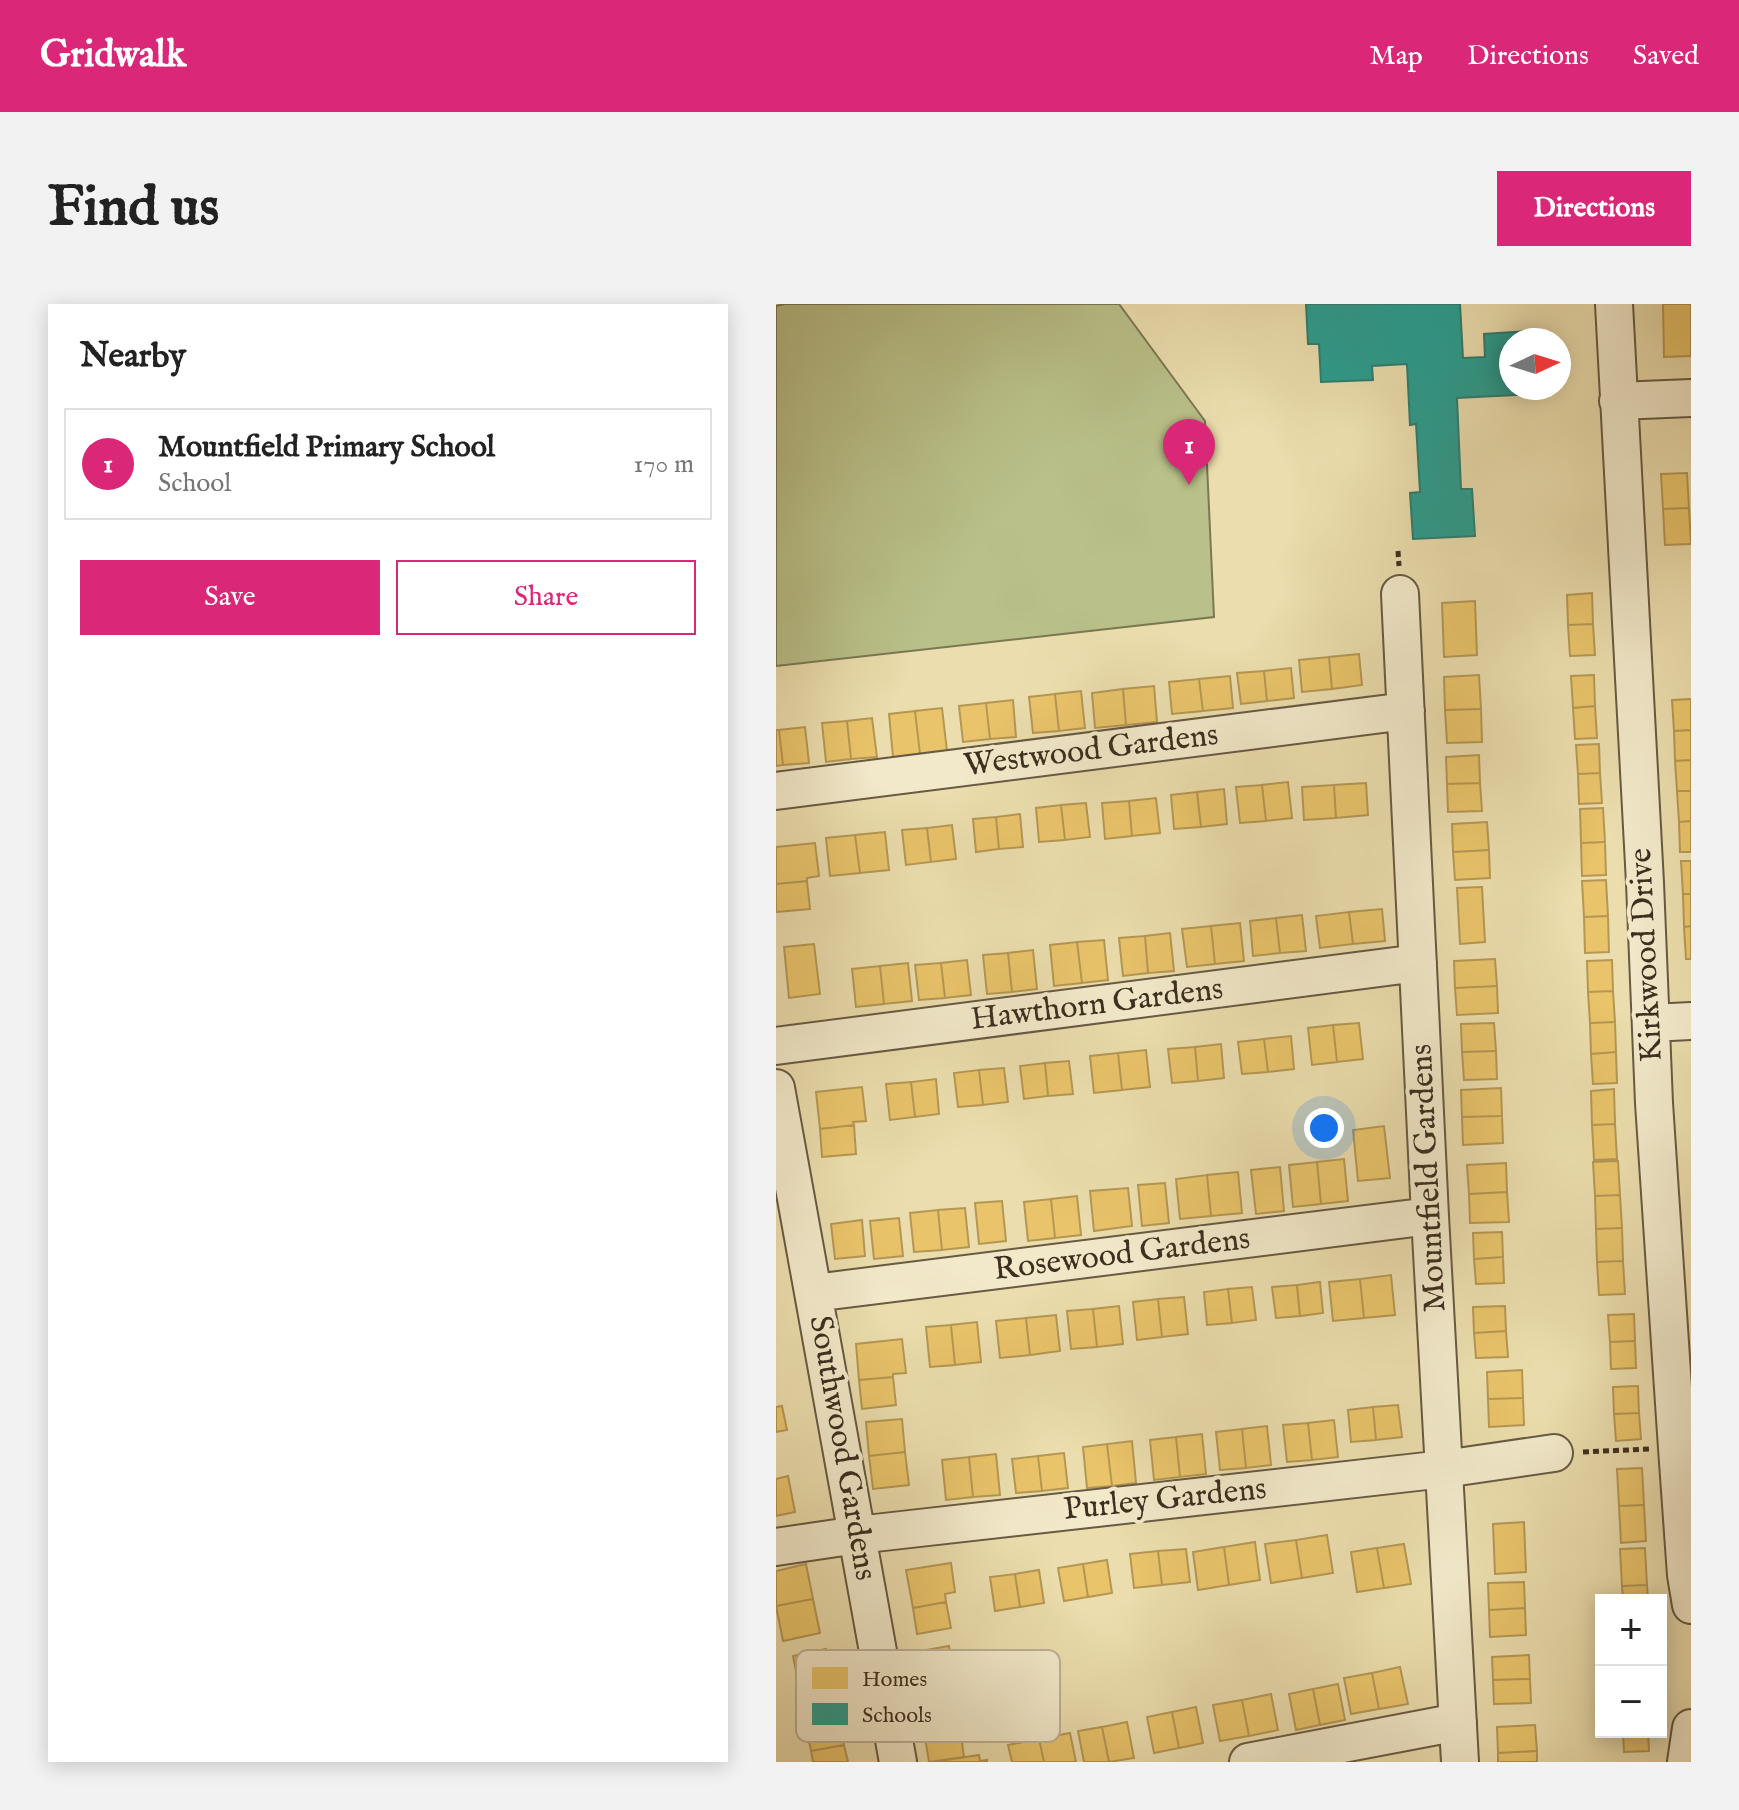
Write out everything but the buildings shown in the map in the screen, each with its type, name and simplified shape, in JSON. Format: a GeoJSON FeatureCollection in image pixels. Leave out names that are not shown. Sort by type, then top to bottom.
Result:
{"type":"FeatureCollection","features":[{"type":"Feature","properties":{"kind":"street","name":"Kirkwood Drive"},"geometry":{"type":"LineString","coordinates":[[1614,304],[1651,1023],[1677,1237],[1686,1575],[1691,1605]]}},
{"type":"Feature","properties":{"kind":"street"},"geometry":{"type":"LineString","coordinates":[[1618,401],[1691,398]]}},
{"type":"Feature","properties":{"kind":"street","name":"Mountfield Gardens"},"geometry":{"type":"LineString","coordinates":[[1400,594],[1460,1762]]}},
{"type":"Feature","properties":{"kind":"street","name":"Westwood Gardens"},"geometry":{"type":"LineString","coordinates":[[776,791],[1406,711]]}},
{"type":"Feature","properties":{"kind":"street","name":"Hawthorn Gardens"},"geometry":{"type":"LineString","coordinates":[[776,1046],[1418,963]]}},
{"type":"Feature","properties":{"kind":"street"},"geometry":{"type":"LineString","coordinates":[[1651,1023],[1691,1021]]}},
{"type":"Feature","properties":{"kind":"street","name":"Southwood Gardens"},"geometry":{"type":"LineString","coordinates":[[776,1088],[878,1650]]}},
{"type":"Feature","properties":{"kind":"street","name":"Rosewood Gardens"},"geometry":{"type":"LineString","coordinates":[[814,1293],[1430,1216]]}},
{"type":"Feature","properties":{"kind":"street","name":"Purley Gardens"},"geometry":{"type":"LineString","coordinates":[[776,1547],[857,1535],[1444,1469],[1554,1453]]}},
{"type":"Feature","properties":{"kind":"street"},"geometry":{"type":"LineString","coordinates":[[1248,1762],[1458,1722]]}},
{"type":"Feature","properties":{"kind":"street"},"geometry":{"type":"LineString","coordinates":[[1686,1762],[1691,1728]]}},
{"type":"Feature","properties":{"kind":"street","name":"Southwood Gardens"},"geometry":{"type":"LineString","coordinates":[[894,1742],[898,1762]]}},
{"type":"Feature","properties":{"kind":"path"},"geometry":{"type":"LineString","coordinates":[[1554,1453],[1628,1450]]}},
{"type":"Feature","properties":{"kind":"green space"},"geometry":{"type":"Polygon","coordinates":[[[1119,304],[1205,421],[1214,617],[776,666],[776,306],[1119,304]]]}},
{"type":"Feature","properties":{"kind":"place","name":"Mountfield Primary School"},"geometry":{"type":"Point","coordinates":[1189,485]}}]}
